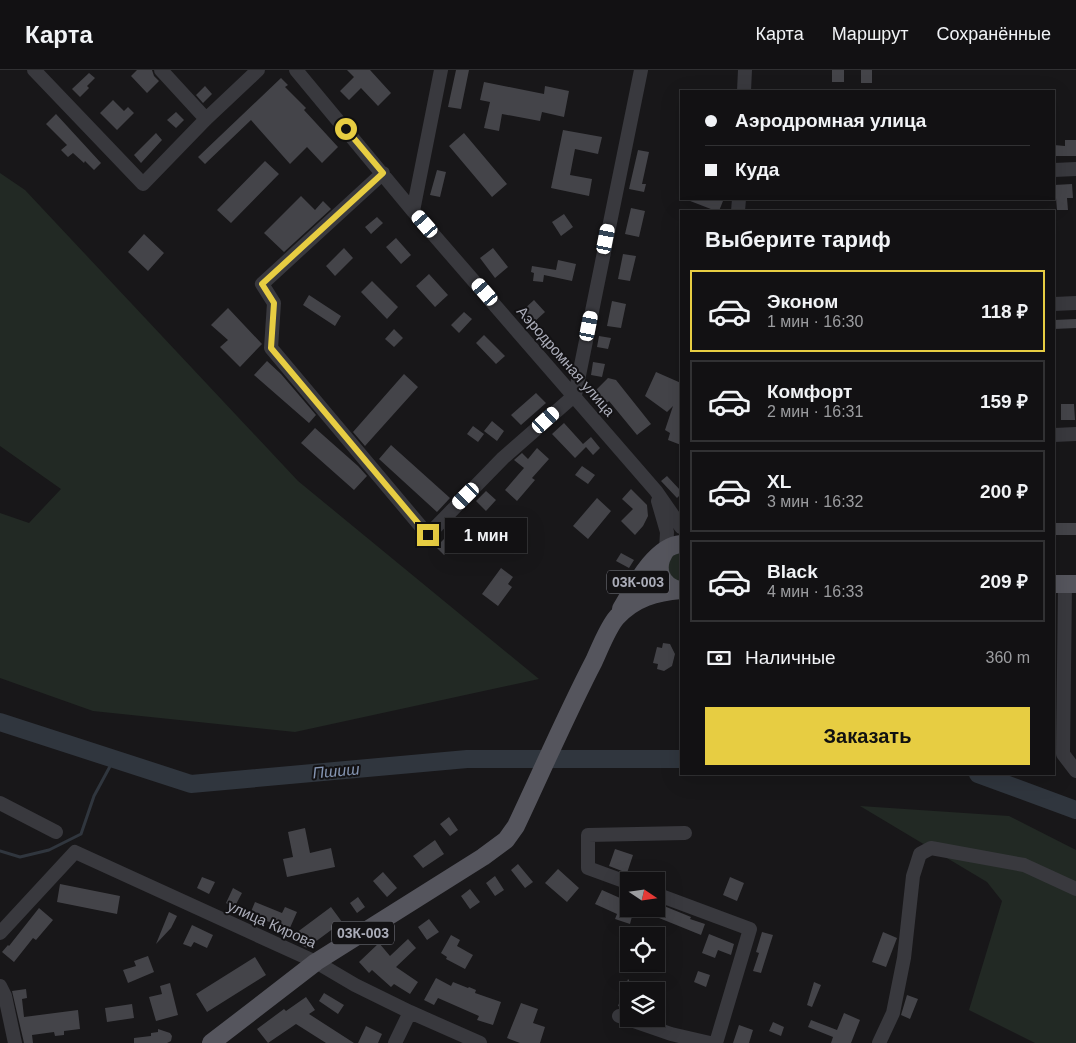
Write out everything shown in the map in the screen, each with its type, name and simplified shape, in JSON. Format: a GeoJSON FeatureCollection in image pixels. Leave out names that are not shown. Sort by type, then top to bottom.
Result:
{"type":"FeatureCollection","features":[{"type":"Feature","properties":{"kind":"main road"},"geometry":{"type":"LineString","coordinates":[[674,547],[659,563],[661,578],[666,584],[680,590]]}},
{"type":"Feature","properties":{"kind":"main road","name":"03К-003"},"geometry":{"type":"LineString","coordinates":[[211,1043],[316,962],[483,857],[506,840],[516,826],[583,682],[616,618],[644,571],[674,547]]}},
{"type":"Feature","properties":{"kind":"main road","name":"03К-003"},"geometry":{"type":"LineString","coordinates":[[616,618],[643,597],[657,592],[680,590]]}},
{"type":"Feature","properties":{"kind":"street"},"geometry":{"type":"LineString","coordinates":[[34,70],[143,184],[206,119],[258,70]]}},
{"type":"Feature","properties":{"kind":"street"},"geometry":{"type":"LineString","coordinates":[[161,70],[206,119]]}},
{"type":"Feature","properties":{"kind":"street","name":"Аэродромная улица"},"geometry":{"type":"LineString","coordinates":[[296,70],[413,211],[656,490],[680,526]]}},
{"type":"Feature","properties":{"kind":"street"},"geometry":{"type":"LineString","coordinates":[[413,211],[441,70]]}},
{"type":"Feature","properties":{"kind":"street"},"geometry":{"type":"LineString","coordinates":[[383,173],[262,284],[274,303],[271,348],[428,535],[503,458],[574,395],[641,70]]}},
{"type":"Feature","properties":{"kind":"street"},"geometry":{"type":"LineString","coordinates":[[744,90],[745,70]]}},
{"type":"Feature","properties":{"kind":"street"},"geometry":{"type":"LineString","coordinates":[[1055,170],[1076,169]]}},
{"type":"Feature","properties":{"kind":"street"},"geometry":{"type":"LineString","coordinates":[[1055,304],[1076,303]]}},
{"type":"Feature","properties":{"kind":"street"},"geometry":{"type":"LineString","coordinates":[[1055,435],[1076,434]]}},
{"type":"Feature","properties":{"kind":"street","name":"Аэродромная улица"},"geometry":{"type":"LineString","coordinates":[[656,490],[667,532],[674,547]]}},
{"type":"Feature","properties":{"kind":"street"},"geometry":{"type":"LineString","coordinates":[[1065,584],[1063,754],[1076,771]]}},
{"type":"Feature","properties":{"kind":"street"},"geometry":{"type":"LineString","coordinates":[[0,803],[56,832]]}},
{"type":"Feature","properties":{"kind":"street"},"geometry":{"type":"LineString","coordinates":[[620,880],[588,868],[588,835],[685,833]]}},
{"type":"Feature","properties":{"kind":"street"},"geometry":{"type":"LineString","coordinates":[[879,1043],[893,1013],[904,958],[912,876],[920,854],[931,848],[1024,865],[1076,889]]}},
{"type":"Feature","properties":{"kind":"street","name":"улица Кирова"},"geometry":{"type":"LineString","coordinates":[[0,933],[75,852],[316,962],[355,985],[480,1043]]}},
{"type":"Feature","properties":{"kind":"street"},"geometry":{"type":"LineString","coordinates":[[665,897],[750,929],[716,1043]]}},
{"type":"Feature","properties":{"kind":"street"},"geometry":{"type":"LineString","coordinates":[[0,986],[5,996],[15,1043]]}},
{"type":"Feature","properties":{"kind":"street"},"geometry":{"type":"LineString","coordinates":[[395,1043],[410,1012]]}},
{"type":"Feature","properties":{"kind":"street"},"geometry":{"type":"LineString","coordinates":[[619,1016],[671,1034],[710,1043]]}},
{"type":"Feature","properties":{"kind":"shaded area"},"geometry":{"type":"Polygon","coordinates":[[[0,173],[25,190],[298,481],[539,679],[295,732],[93,711],[0,678],[0,513],[29,523],[61,489],[0,446],[0,173]]]}},
{"type":"Feature","properties":{"kind":"shaded area"},"geometry":{"type":"Polygon","coordinates":[[[680,551],[680,582],[673,580],[667,574],[668,557],[680,551]]]}},
{"type":"Feature","properties":{"kind":"shaded area"},"geometry":{"type":"Polygon","coordinates":[[[860,806],[1009,816],[1076,850],[1076,1043],[1035,1043],[969,1010],[1002,901],[987,882],[860,806]]]}},
{"type":"Feature","properties":{"kind":"building"},"geometry":{"type":"Polygon","coordinates":[[[137,70],[152,70],[154,76],[159,81],[147,93],[131,76],[137,70]]]}},
{"type":"Feature","properties":{"kind":"building"},"geometry":{"type":"Polygon","coordinates":[[[347,70],[370,70],[391,93],[378,106],[361,88],[349,100],[340,91],[354,77],[347,70]]]}},
{"type":"Feature","properties":{"kind":"building"},"geometry":{"type":"Polygon","coordinates":[[[456,70],[469,70],[461,109],[448,107],[456,70]]]}},
{"type":"Feature","properties":{"kind":"building"},"geometry":{"type":"Polygon","coordinates":[[[832,70],[844,70],[844,82],[832,82],[832,70]]]}},
{"type":"Feature","properties":{"kind":"building"},"geometry":{"type":"Polygon","coordinates":[[[861,70],[872,70],[872,83],[861,83],[861,70]]]}},
{"type":"Feature","properties":{"kind":"building"},"geometry":{"type":"Polygon","coordinates":[[[89,73],[95,78],[80,97],[72,89],[89,73]]]}},
{"type":"Feature","properties":{"kind":"building"},"geometry":{"type":"Polygon","coordinates":[[[281,78],[288,85],[285,87],[306,108],[304,110],[338,147],[322,163],[307,147],[290,164],[251,120],[205,164],[198,157],[281,78]]]}},
{"type":"Feature","properties":{"kind":"building"},"geometry":{"type":"Polygon","coordinates":[[[484,82],[544,94],[545,86],[569,91],[564,117],[542,112],[540,121],[502,114],[499,131],[484,128],[490,102],[480,100],[484,82]]]}},
{"type":"Feature","properties":{"kind":"building"},"geometry":{"type":"Polygon","coordinates":[[[205,86],[212,94],[203,103],[196,95],[205,86]]]}},
{"type":"Feature","properties":{"kind":"building"},"geometry":{"type":"Polygon","coordinates":[[[113,100],[124,111],[128,107],[134,113],[117,130],[100,113],[113,100]]]}},
{"type":"Feature","properties":{"kind":"building"},"geometry":{"type":"Polygon","coordinates":[[[176,112],[184,120],[176,128],[167,120],[176,112]]]}},
{"type":"Feature","properties":{"kind":"building"},"geometry":{"type":"Polygon","coordinates":[[[56,114],[101,163],[94,170],[73,153],[68,157],[61,150],[67,145],[46,124],[56,114]]]}},
{"type":"Feature","properties":{"kind":"building"},"geometry":{"type":"Polygon","coordinates":[[[563,130],[602,137],[598,154],[575,149],[570,175],[592,179],[589,196],[551,188],[563,130]]]}},
{"type":"Feature","properties":{"kind":"building"},"geometry":{"type":"Polygon","coordinates":[[[156,133],[162,140],[141,163],[134,155],[156,133]]]}},
{"type":"Feature","properties":{"kind":"building"},"geometry":{"type":"Polygon","coordinates":[[[464,133],[507,184],[492,197],[449,146],[464,133]]]}},
{"type":"Feature","properties":{"kind":"building"},"geometry":{"type":"Polygon","coordinates":[[[1065,140],[1076,140],[1076,156],[1055,156],[1055,145],[1065,146],[1065,140]]]}},
{"type":"Feature","properties":{"kind":"building"},"geometry":{"type":"Polygon","coordinates":[[[638,150],[649,152],[642,184],[646,184],[644,192],[629,189],[638,150]]]}},
{"type":"Feature","properties":{"kind":"building"},"geometry":{"type":"Polygon","coordinates":[[[265,161],[279,174],[231,223],[217,210],[265,161]]]}},
{"type":"Feature","properties":{"kind":"building"},"geometry":{"type":"Polygon","coordinates":[[[437,170],[446,172],[440,197],[430,195],[437,170]]]}},
{"type":"Feature","properties":{"kind":"building"},"geometry":{"type":"Polygon","coordinates":[[[1072,184],[1073,198],[1067,198],[1068,210],[1057,210],[1055,185],[1072,184]]]}},
{"type":"Feature","properties":{"kind":"building"},"geometry":{"type":"Polygon","coordinates":[[[301,196],[315,210],[323,201],[331,209],[284,252],[264,233],[301,196]]]}},
{"type":"Feature","properties":{"kind":"building"},"geometry":{"type":"Polygon","coordinates":[[[688,200],[723,201],[719,210],[713,210],[688,200]]]}},
{"type":"Feature","properties":{"kind":"building"},"geometry":{"type":"Polygon","coordinates":[[[631,208],[645,211],[639,237],[625,234],[631,208]]]}},
{"type":"Feature","properties":{"kind":"building"},"geometry":{"type":"Polygon","coordinates":[[[564,214],[573,227],[561,236],[552,222],[564,214]]]}},
{"type":"Feature","properties":{"kind":"building"},"geometry":{"type":"Polygon","coordinates":[[[377,217],[383,223],[371,234],[365,227],[377,217]]]}},
{"type":"Feature","properties":{"kind":"building"},"geometry":{"type":"Polygon","coordinates":[[[144,234],[164,253],[148,271],[128,252],[144,234]]]}},
{"type":"Feature","properties":{"kind":"building"},"geometry":{"type":"Polygon","coordinates":[[[396,238],[411,255],[401,264],[386,247],[396,238]]]}},
{"type":"Feature","properties":{"kind":"building"},"geometry":{"type":"Polygon","coordinates":[[[344,248],[353,258],[335,276],[326,266],[344,248]]]}},
{"type":"Feature","properties":{"kind":"building"},"geometry":{"type":"Polygon","coordinates":[[[493,248],[508,267],[495,278],[480,258],[493,248]]]}},
{"type":"Feature","properties":{"kind":"building"},"geometry":{"type":"Polygon","coordinates":[[[623,254],[636,256],[630,281],[618,279],[623,254]]]}},
{"type":"Feature","properties":{"kind":"building"},"geometry":{"type":"Polygon","coordinates":[[[558,260],[576,264],[572,281],[544,275],[543,282],[533,281],[534,273],[531,272],[532,266],[556,270],[558,260]]]}},
{"type":"Feature","properties":{"kind":"building"},"geometry":{"type":"Polygon","coordinates":[[[429,274],[448,295],[435,307],[416,286],[429,274]]]}},
{"type":"Feature","properties":{"kind":"building"},"geometry":{"type":"Polygon","coordinates":[[[372,281],[398,307],[387,319],[361,292],[372,281]]]}},
{"type":"Feature","properties":{"kind":"building"},"geometry":{"type":"Polygon","coordinates":[[[309,295],[341,316],[335,326],[303,305],[309,295]]]}},
{"type":"Feature","properties":{"kind":"building"},"geometry":{"type":"Polygon","coordinates":[[[534,300],[545,312],[533,323],[522,311],[534,300]]]}},
{"type":"Feature","properties":{"kind":"building"},"geometry":{"type":"Polygon","coordinates":[[[612,301],[626,304],[621,328],[607,326],[612,301]]]}},
{"type":"Feature","properties":{"kind":"building"},"geometry":{"type":"Polygon","coordinates":[[[228,308],[262,344],[240,367],[220,347],[228,340],[211,325],[228,308]]]}},
{"type":"Feature","properties":{"kind":"building"},"geometry":{"type":"Polygon","coordinates":[[[464,312],[472,319],[459,333],[451,325],[464,312]]]}},
{"type":"Feature","properties":{"kind":"building"},"geometry":{"type":"Polygon","coordinates":[[[1076,319],[1076,328],[1055,329],[1055,320],[1076,319]]]}},
{"type":"Feature","properties":{"kind":"building"},"geometry":{"type":"Polygon","coordinates":[[[394,329],[403,338],[394,347],[385,339],[394,329]]]}},
{"type":"Feature","properties":{"kind":"building"},"geometry":{"type":"Polygon","coordinates":[[[484,335],[505,356],[496,364],[476,343],[484,335]]]}},
{"type":"Feature","properties":{"kind":"building"},"geometry":{"type":"Polygon","coordinates":[[[599,336],[611,338],[608,349],[597,347],[599,336]]]}},
{"type":"Feature","properties":{"kind":"building"},"geometry":{"type":"Polygon","coordinates":[[[267,361],[281,374],[316,415],[309,423],[254,375],[267,361]]]}},
{"type":"Feature","properties":{"kind":"building"},"geometry":{"type":"Polygon","coordinates":[[[593,362],[605,364],[602,377],[591,375],[593,362]]]}},
{"type":"Feature","properties":{"kind":"building"},"geometry":{"type":"Polygon","coordinates":[[[656,372],[680,383],[680,445],[668,440],[670,433],[665,430],[673,406],[667,412],[645,396],[656,372]]]}},
{"type":"Feature","properties":{"kind":"building"},"geometry":{"type":"Polygon","coordinates":[[[404,374],[418,387],[365,446],[353,432],[404,374]]]}},
{"type":"Feature","properties":{"kind":"building"},"geometry":{"type":"Polygon","coordinates":[[[608,378],[616,380],[651,424],[637,435],[609,401],[607,403],[595,391],[608,378]]]}},
{"type":"Feature","properties":{"kind":"building"},"geometry":{"type":"Polygon","coordinates":[[[536,393],[546,403],[521,425],[511,415],[536,393]]]}},
{"type":"Feature","properties":{"kind":"building"},"geometry":{"type":"Polygon","coordinates":[[[1061,404],[1074,404],[1075,420],[1061,420],[1061,404]]]}},
{"type":"Feature","properties":{"kind":"building"},"geometry":{"type":"Polygon","coordinates":[[[492,421],[504,431],[497,441],[484,431],[492,421]]]}},
{"type":"Feature","properties":{"kind":"building"},"geometry":{"type":"Polygon","coordinates":[[[564,423],[583,444],[591,437],[600,448],[593,455],[586,447],[575,458],[552,434],[564,423]]]}},
{"type":"Feature","properties":{"kind":"building"},"geometry":{"type":"Polygon","coordinates":[[[473,426],[484,434],[478,442],[467,434],[473,426]]]}},
{"type":"Feature","properties":{"kind":"building"},"geometry":{"type":"Polygon","coordinates":[[[315,428],[367,476],[354,490],[301,443],[315,428]]]}},
{"type":"Feature","properties":{"kind":"building"},"geometry":{"type":"Polygon","coordinates":[[[391,445],[450,498],[437,512],[379,459],[391,445]]]}},
{"type":"Feature","properties":{"kind":"building"},"geometry":{"type":"Polygon","coordinates":[[[537,448],[549,459],[532,478],[535,480],[517,501],[505,490],[524,468],[514,460],[522,453],[528,459],[537,448]]]}},
{"type":"Feature","properties":{"kind":"building"},"geometry":{"type":"Polygon","coordinates":[[[582,466],[595,475],[588,484],[575,475],[582,466]]]}},
{"type":"Feature","properties":{"kind":"building"},"geometry":{"type":"Polygon","coordinates":[[[667,476],[680,490],[680,495],[677,498],[661,481],[667,476]]]}},
{"type":"Feature","properties":{"kind":"building"},"geometry":{"type":"Polygon","coordinates":[[[631,489],[647,505],[648,516],[643,526],[635,535],[621,521],[633,509],[622,499],[631,489]]]}},
{"type":"Feature","properties":{"kind":"building"},"geometry":{"type":"Polygon","coordinates":[[[486,491],[496,500],[486,511],[476,501],[486,491]]]}},
{"type":"Feature","properties":{"kind":"building"},"geometry":{"type":"Polygon","coordinates":[[[597,498],[611,511],[588,539],[573,526],[597,498]]]}},
{"type":"Feature","properties":{"kind":"building"},"geometry":{"type":"Polygon","coordinates":[[[1055,523],[1076,523],[1076,535],[1055,535],[1055,523]]]}},
{"type":"Feature","properties":{"kind":"building"},"geometry":{"type":"Polygon","coordinates":[[[455,528],[463,536],[444,555],[436,547],[455,528]]]}},
{"type":"Feature","properties":{"kind":"building"},"geometry":{"type":"Polygon","coordinates":[[[621,553],[634,560],[629,568],[616,561],[621,553]]]}},
{"type":"Feature","properties":{"kind":"building"},"geometry":{"type":"Polygon","coordinates":[[[501,568],[513,577],[508,584],[512,587],[498,606],[482,594],[501,568]]]}},
{"type":"Feature","properties":{"kind":"building"},"geometry":{"type":"Polygon","coordinates":[[[663,643],[670,644],[675,654],[672,666],[664,671],[657,669],[658,664],[653,663],[657,647],[662,648],[663,643]]]}},
{"type":"Feature","properties":{"kind":"building"},"geometry":{"type":"Polygon","coordinates":[[[449,817],[458,830],[450,836],[440,824],[449,817]]]}},
{"type":"Feature","properties":{"kind":"building"},"geometry":{"type":"Polygon","coordinates":[[[305,828],[310,853],[331,848],[335,867],[287,877],[283,859],[293,857],[288,832],[305,828]]]}},
{"type":"Feature","properties":{"kind":"building"},"geometry":{"type":"Polygon","coordinates":[[[435,840],[444,854],[423,868],[413,856],[435,840]]]}},
{"type":"Feature","properties":{"kind":"building"},"geometry":{"type":"Polygon","coordinates":[[[615,849],[633,855],[627,872],[609,866],[615,849]]]}},
{"type":"Feature","properties":{"kind":"building"},"geometry":{"type":"Polygon","coordinates":[[[518,864],[533,882],[525,888],[511,870],[518,864]]]}},
{"type":"Feature","properties":{"kind":"building"},"geometry":{"type":"Polygon","coordinates":[[[558,869],[579,888],[567,902],[545,883],[558,869]]]}},
{"type":"Feature","properties":{"kind":"building"},"geometry":{"type":"Polygon","coordinates":[[[383,872],[397,888],[387,897],[373,881],[383,872]]]}},
{"type":"Feature","properties":{"kind":"building"},"geometry":{"type":"Polygon","coordinates":[[[495,876],[504,890],[495,896],[486,883],[495,876]]]}},
{"type":"Feature","properties":{"kind":"building"},"geometry":{"type":"Polygon","coordinates":[[[202,877],[215,882],[209,894],[197,888],[202,877]]]}},
{"type":"Feature","properties":{"kind":"building"},"geometry":{"type":"Polygon","coordinates":[[[730,877],[744,883],[737,901],[723,895],[730,877]]]}},
{"type":"Feature","properties":{"kind":"building"},"geometry":{"type":"Polygon","coordinates":[[[60,884],[120,896],[117,914],[57,902],[60,884]]]}},
{"type":"Feature","properties":{"kind":"building"},"geometry":{"type":"Polygon","coordinates":[[[233,888],[242,893],[234,908],[226,903],[233,888]]]}},
{"type":"Feature","properties":{"kind":"building"},"geometry":{"type":"Polygon","coordinates":[[[470,889],[480,902],[470,909],[461,896],[470,889]]]}},
{"type":"Feature","properties":{"kind":"building"},"geometry":{"type":"Polygon","coordinates":[[[602,890],[620,898],[620,918],[632,918],[630,924],[615,919],[617,914],[595,904],[602,890]]]}},
{"type":"Feature","properties":{"kind":"building"},"geometry":{"type":"Polygon","coordinates":[[[358,897],[365,907],[357,913],[350,903],[358,897]]]}},
{"type":"Feature","properties":{"kind":"building"},"geometry":{"type":"Polygon","coordinates":[[[255,902],[282,913],[285,907],[297,912],[289,930],[250,914],[255,902]]]}},
{"type":"Feature","properties":{"kind":"building"},"geometry":{"type":"Polygon","coordinates":[[[665,906],[705,924],[701,935],[659,918],[665,918],[665,906]]]}},
{"type":"Feature","properties":{"kind":"building"},"geometry":{"type":"Polygon","coordinates":[[[331,907],[342,922],[307,948],[303,946],[297,939],[301,935],[296,933],[331,907]]]}},
{"type":"Feature","properties":{"kind":"building"},"geometry":{"type":"Polygon","coordinates":[[[39,908],[53,920],[36,940],[33,938],[14,962],[2,952],[39,908]]]}},
{"type":"Feature","properties":{"kind":"building"},"geometry":{"type":"Polygon","coordinates":[[[169,912],[177,916],[171,928],[156,944],[169,912]]]}},
{"type":"Feature","properties":{"kind":"building"},"geometry":{"type":"Polygon","coordinates":[[[429,919],[439,932],[427,940],[418,927],[429,919]]]}},
{"type":"Feature","properties":{"kind":"building"},"geometry":{"type":"Polygon","coordinates":[[[192,925],[213,935],[207,948],[194,942],[191,947],[183,944],[192,925]]]}},
{"type":"Feature","properties":{"kind":"building"},"geometry":{"type":"Polygon","coordinates":[[[762,932],[773,935],[761,973],[753,971],[759,953],[756,952],[762,932]]]}},
{"type":"Feature","properties":{"kind":"building"},"geometry":{"type":"Polygon","coordinates":[[[883,932],[897,938],[886,967],[872,962],[883,932]]]}},
{"type":"Feature","properties":{"kind":"building"},"geometry":{"type":"Polygon","coordinates":[[[709,934],[734,944],[731,955],[718,950],[715,958],[702,953],[709,934]]]}},
{"type":"Feature","properties":{"kind":"building"},"geometry":{"type":"Polygon","coordinates":[[[451,935],[460,940],[457,946],[473,955],[465,969],[446,959],[447,957],[441,953],[451,935]]]}},
{"type":"Feature","properties":{"kind":"building"},"geometry":{"type":"Polygon","coordinates":[[[408,939],[416,948],[396,967],[418,982],[410,994],[394,984],[391,987],[372,970],[369,973],[359,962],[379,943],[390,956],[408,939]]]}},
{"type":"Feature","properties":{"kind":"building"},"geometry":{"type":"Polygon","coordinates":[[[148,956],[154,972],[128,983],[123,970],[136,966],[134,961],[148,956]]]}},
{"type":"Feature","properties":{"kind":"building"},"geometry":{"type":"Polygon","coordinates":[[[255,957],[266,975],[207,1012],[196,994],[255,957]]]}},
{"type":"Feature","properties":{"kind":"building"},"geometry":{"type":"Polygon","coordinates":[[[698,971],[710,975],[706,987],[694,982],[698,971]]]}},
{"type":"Feature","properties":{"kind":"building"},"geometry":{"type":"Polygon","coordinates":[[[436,978],[451,986],[453,982],[469,987],[476,990],[475,993],[501,1002],[493,1025],[477,1020],[479,1016],[438,998],[434,1005],[424,1000],[436,978]]]}},
{"type":"Feature","properties":{"kind":"building"},"geometry":{"type":"Polygon","coordinates":[[[814,982],[821,985],[812,1007],[807,1005],[814,982]]]}},
{"type":"Feature","properties":{"kind":"building"},"geometry":{"type":"Polygon","coordinates":[[[170,983],[178,1015],[156,1021],[149,997],[162,994],[160,986],[170,983]]]}},
{"type":"Feature","properties":{"kind":"building"},"geometry":{"type":"Polygon","coordinates":[[[26,989],[27,998],[22,999],[24,1017],[78,1010],[80,1029],[64,1031],[64,1035],[55,1036],[54,1032],[32,1035],[33,1043],[24,1043],[12,991],[26,989]]]}},
{"type":"Feature","properties":{"kind":"building"},"geometry":{"type":"Polygon","coordinates":[[[324,993],[344,1005],[338,1014],[319,1001],[324,993]]]}},
{"type":"Feature","properties":{"kind":"building"},"geometry":{"type":"Polygon","coordinates":[[[907,995],[918,999],[910,1019],[901,1015],[907,995]]]}},
{"type":"Feature","properties":{"kind":"building"},"geometry":{"type":"Polygon","coordinates":[[[306,997],[315,1010],[309,1014],[354,1043],[326,1043],[296,1024],[268,1043],[257,1029],[284,1009],[286,1011],[306,997]]]}},
{"type":"Feature","properties":{"kind":"building"},"geometry":{"type":"Polygon","coordinates":[[[521,1003],[538,1009],[533,1023],[545,1027],[540,1043],[520,1043],[507,1038],[521,1003]]]}},
{"type":"Feature","properties":{"kind":"building"},"geometry":{"type":"Polygon","coordinates":[[[132,1004],[134,1018],[107,1022],[105,1008],[132,1004]]]}},
{"type":"Feature","properties":{"kind":"building"},"geometry":{"type":"Polygon","coordinates":[[[844,1013],[860,1020],[851,1043],[831,1043],[833,1037],[808,1027],[811,1020],[837,1030],[844,1013]]]}},
{"type":"Feature","properties":{"kind":"building"},"geometry":{"type":"Polygon","coordinates":[[[773,1022],[784,1027],[781,1036],[769,1031],[773,1022]]]}},
{"type":"Feature","properties":{"kind":"building"},"geometry":{"type":"Polygon","coordinates":[[[739,1025],[753,1030],[749,1043],[733,1043],[739,1025]]]}},
{"type":"Feature","properties":{"kind":"building"},"geometry":{"type":"Polygon","coordinates":[[[366,1026],[382,1034],[378,1043],[358,1043],[366,1026]]]}},
{"type":"Feature","properties":{"kind":"building"},"geometry":{"type":"Polygon","coordinates":[[[158,1029],[170,1033],[172,1036],[171,1041],[167,1043],[134,1043],[134,1038],[151,1036],[151,1033],[158,1032],[158,1029]]]}},
{"type":"Feature","properties":{"kind":"waterway","name":"Пшиш"},"geometry":{"type":"LineString","coordinates":[[0,722],[191,784],[467,759],[680,759]]}},
{"type":"Feature","properties":{"kind":"waterway"},"geometry":{"type":"LineString","coordinates":[[0,851],[20,857],[49,850],[81,834],[94,796],[114,759]]}},
{"type":"Feature","properties":{"kind":"waterway","name":"Пшиш"},"geometry":{"type":"LineString","coordinates":[[981,775],[1076,810]]}},
{"type":"Feature","properties":{"kind":"route"},"geometry":{"type":"LineString","coordinates":[[346,129],[383,173],[262,284],[274,303],[271,348],[428,535]]}}]}
